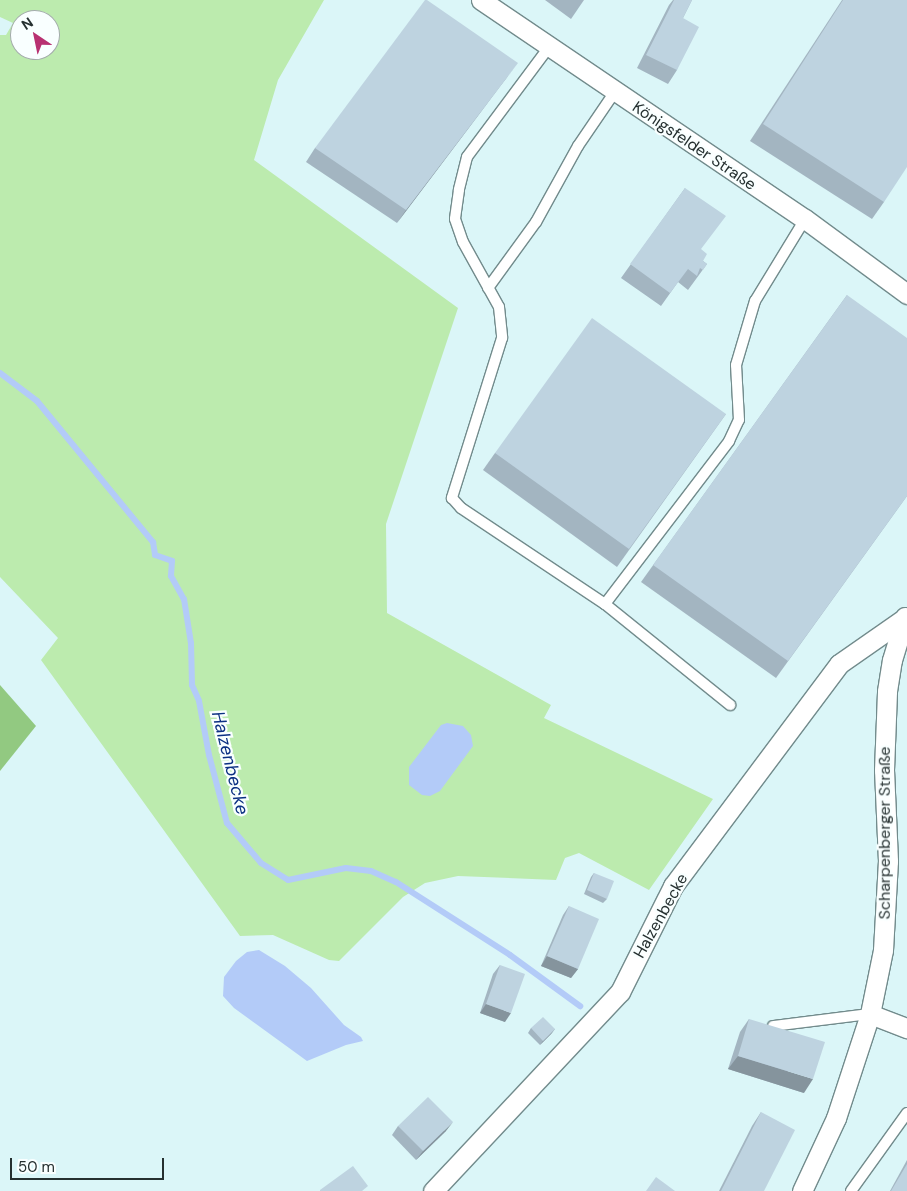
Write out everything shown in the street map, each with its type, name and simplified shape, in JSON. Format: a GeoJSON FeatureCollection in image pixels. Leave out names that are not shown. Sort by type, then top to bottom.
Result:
{"type":"FeatureCollection","features":[{"type":"Feature","properties":{"kind":"street","name":"Königsfelder Straße"},"geometry":{"type":"LineString","coordinates":[[481,0],[614,93],[805,219],[907,294]]}},
{"type":"Feature","properties":{"kind":"street","name":"Scharpenberger Straße"},"geometry":{"type":"LineString","coordinates":[[802,1191],[836,1118],[870,1014],[886,913],[884,770],[887,691],[892,660],[906,616]]}},
{"type":"Feature","properties":{"kind":"street","name":"Halzenbecke"},"geometry":{"type":"LineString","coordinates":[[434,1191],[620,992],[673,886],[839,664],[906,616]]}},
{"type":"Feature","properties":{"kind":"street"},"geometry":{"type":"LineString","coordinates":[[870,1014],[907,1028]]}},
{"type":"Feature","properties":{"kind":"lane"},"geometry":{"type":"LineString","coordinates":[[549,46],[467,158],[463,174],[455,219],[463,242],[499,307],[502,338],[452,498],[461,508],[605,604],[730,705]]}},
{"type":"Feature","properties":{"kind":"lane"},"geometry":{"type":"LineString","coordinates":[[488,288],[536,222],[578,146],[614,93]]}},
{"type":"Feature","properties":{"kind":"lane"},"geometry":{"type":"LineString","coordinates":[[605,604],[729,441],[739,420],[736,365],[754,301],[805,219]]}},
{"type":"Feature","properties":{"kind":"lane"},"geometry":{"type":"LineString","coordinates":[[773,1026],[870,1014]]}},
{"type":"Feature","properties":{"kind":"lane"},"geometry":{"type":"LineString","coordinates":[[851,1191],[907,1114]]}},
{"type":"Feature","properties":{"kind":"green space"},"geometry":{"type":"Polygon","coordinates":[[[0,0],[324,0],[278,80],[254,160],[458,308],[386,524],[387,613],[551,705],[544,718],[713,799],[649,890],[579,853],[565,858],[556,880],[458,876],[425,883],[403,897],[339,961],[329,960],[273,935],[240,936],[41,660],[58,638],[0,577],[0,35],[6,35],[10,28],[10,60],[60,60],[60,10],[10,10],[10,22],[0,17],[0,0]]]}},
{"type":"Feature","properties":{"kind":"green space"},"geometry":{"type":"Polygon","coordinates":[[[0,685],[36,726],[0,771],[0,685]]]}},
{"type":"Feature","properties":{"kind":"water"},"geometry":{"type":"Polygon","coordinates":[[[447,723],[463,726],[471,735],[473,746],[440,791],[430,796],[422,795],[409,785],[409,767],[441,725],[447,723]]]}},
{"type":"Feature","properties":{"kind":"water"},"geometry":{"type":"Polygon","coordinates":[[[259,950],[285,966],[311,988],[344,1025],[361,1037],[363,1041],[346,1045],[307,1061],[234,1008],[223,996],[224,977],[236,961],[247,952],[259,950]]]}},
{"type":"Feature","properties":{"kind":"building"},"geometry":{"type":"Polygon","coordinates":[[[425,0],[518,63],[406,210],[315,148],[425,0]]]}},
{"type":"Feature","properties":{"kind":"building"},"geometry":{"type":"Polygon","coordinates":[[[674,0],[692,0],[683,18],[699,27],[677,70],[646,55],[674,0]]]}},
{"type":"Feature","properties":{"kind":"building"},"geometry":{"type":"Polygon","coordinates":[[[843,0],[907,0],[907,167],[884,202],[763,124],[843,0]]]}},
{"type":"Feature","properties":{"kind":"building"},"geometry":{"type":"Polygon","coordinates":[[[685,188],[726,216],[701,249],[707,254],[703,261],[707,264],[703,270],[700,268],[697,276],[688,269],[670,293],[630,264],[685,188]]]}},
{"type":"Feature","properties":{"kind":"building"},"geometry":{"type":"Polygon","coordinates":[[[847,295],[907,338],[907,496],[788,661],[653,565],[847,295]]]}},
{"type":"Feature","properties":{"kind":"building"},"geometry":{"type":"Polygon","coordinates":[[[592,318],[726,414],[629,549],[495,453],[592,318]]]}},
{"type":"Feature","properties":{"kind":"building"},"geometry":{"type":"Polygon","coordinates":[[[594,873],[614,881],[607,899],[587,890],[594,873]]]}},
{"type":"Feature","properties":{"kind":"building"},"geometry":{"type":"Polygon","coordinates":[[[569,906],[599,919],[578,969],[547,956],[569,906]]]}},
{"type":"Feature","properties":{"kind":"building"},"geometry":{"type":"Polygon","coordinates":[[[500,965],[525,974],[511,1013],[486,1004],[500,965]]]}},
{"type":"Feature","properties":{"kind":"building"},"geometry":{"type":"Polygon","coordinates":[[[543,1017],[555,1029],[543,1041],[531,1028],[543,1017]]]}},
{"type":"Feature","properties":{"kind":"building"},"geometry":{"type":"Polygon","coordinates":[[[749,1019],[825,1042],[813,1079],[738,1056],[749,1019]]]}},
{"type":"Feature","properties":{"kind":"building"},"geometry":{"type":"Polygon","coordinates":[[[428,1097],[453,1122],[423,1151],[398,1126],[428,1097]]]}},
{"type":"Feature","properties":{"kind":"building"},"geometry":{"type":"Polygon","coordinates":[[[761,1112],[795,1130],[764,1191],[721,1191],[761,1112]]]}},
{"type":"Feature","properties":{"kind":"building"},"geometry":{"type":"Polygon","coordinates":[[[907,1164],[907,1191],[891,1191],[907,1164]]]}},
{"type":"Feature","properties":{"kind":"building"},"geometry":{"type":"Polygon","coordinates":[[[353,1166],[368,1186],[362,1191],[320,1191],[320,1190],[353,1166]]]}},
{"type":"Feature","properties":{"kind":"building"},"geometry":{"type":"Polygon","coordinates":[[[656,1177],[675,1191],[646,1191],[656,1177]]]}},
{"type":"Feature","properties":{"kind":"waterway","name":"Halzenbecke"},"geometry":{"type":"LineString","coordinates":[[0,373],[37,401],[153,542],[155,555],[172,561],[171,576],[184,599],[191,643],[192,685],[199,701],[209,755],[227,823],[261,863],[288,880],[346,868],[371,871],[396,882],[510,955],[580,1006]]}}]}
